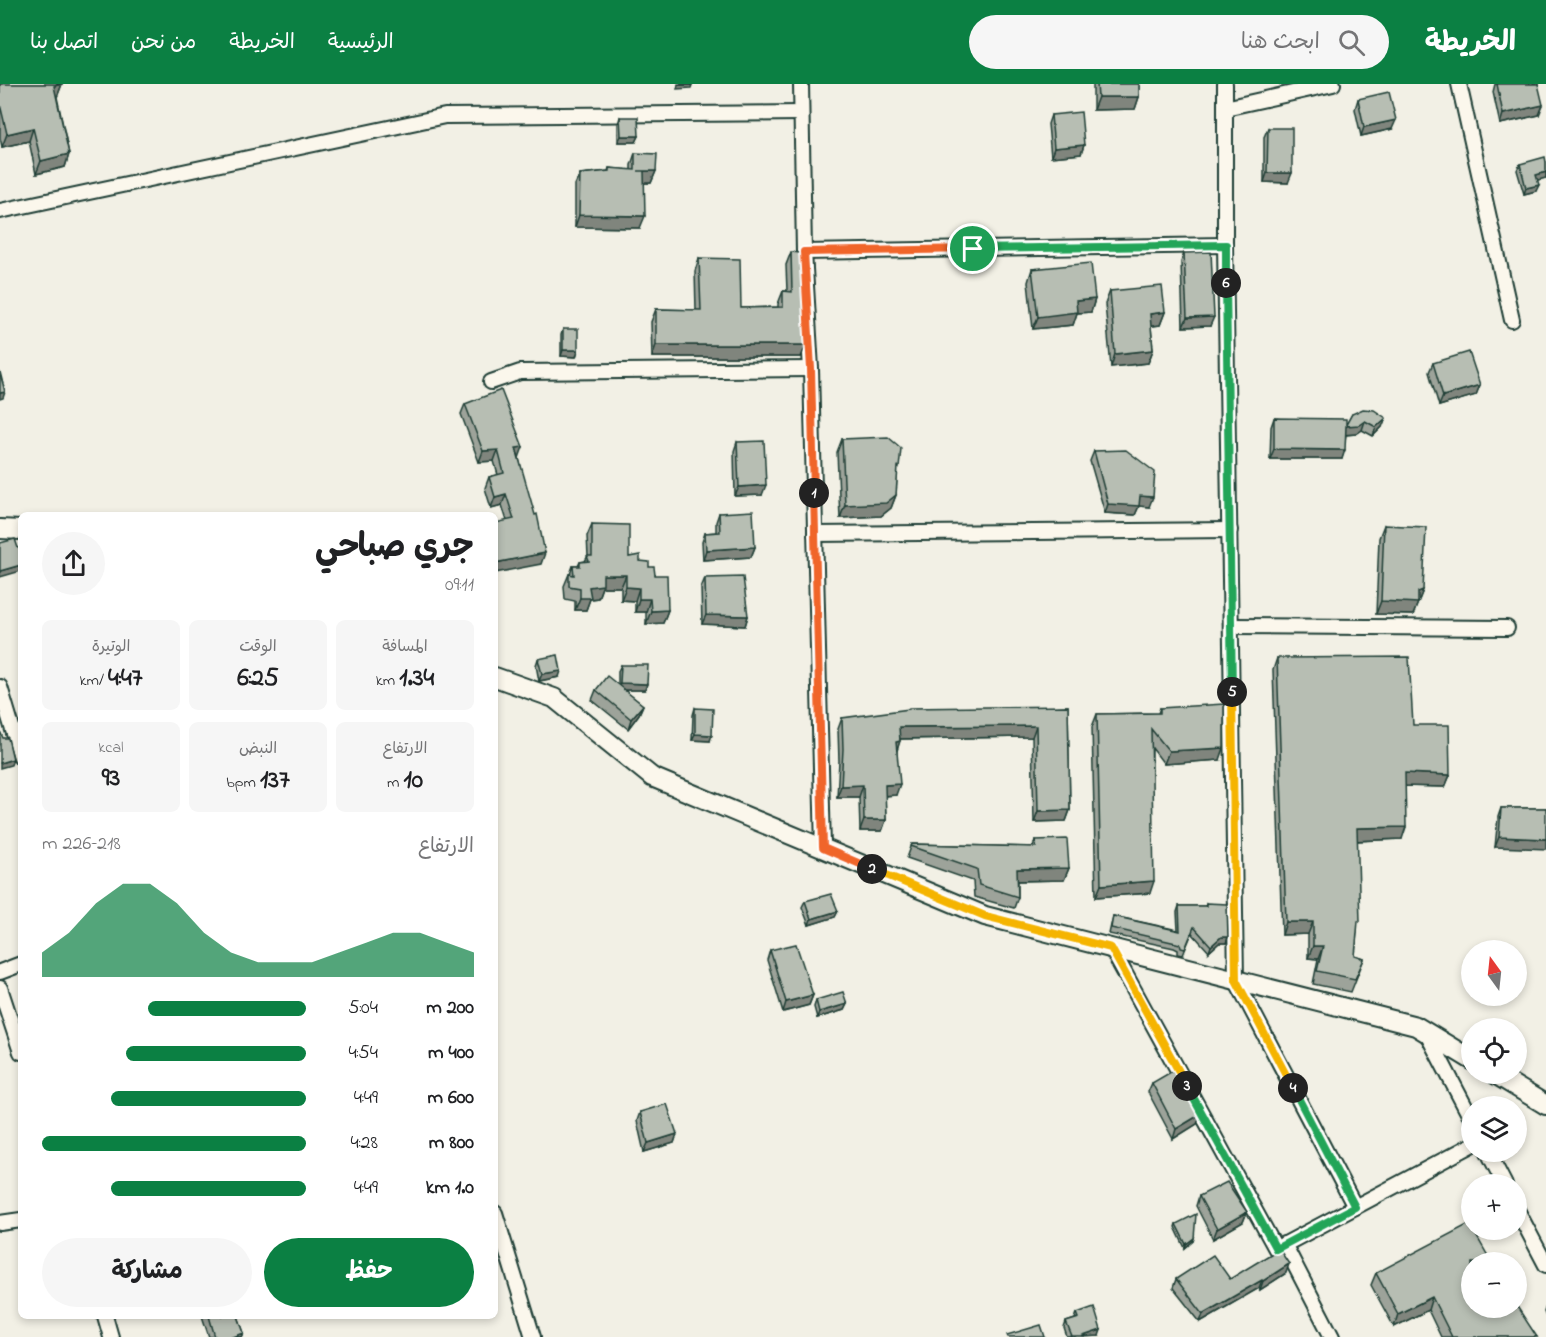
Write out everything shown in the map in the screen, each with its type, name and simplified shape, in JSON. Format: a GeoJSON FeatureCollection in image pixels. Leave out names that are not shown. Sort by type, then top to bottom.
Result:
{"type":"FeatureCollection","features":[{"type":"Feature","properties":{"kind":"street"},"geometry":{"type":"LineString","coordinates":[[801,84],[804,252],[811,369],[823,848]]}},
{"type":"Feature","properties":{"kind":"street"},"geometry":{"type":"LineString","coordinates":[[1225,84],[1236,980],[1355,1207]]}},
{"type":"Feature","properties":{"kind":"street"},"geometry":{"type":"LineString","coordinates":[[1225,108],[1333,84]]}},
{"type":"Feature","properties":{"kind":"street"},"geometry":{"type":"LineString","coordinates":[[1459,84],[1512,320]]}},
{"type":"Feature","properties":{"kind":"street"},"geometry":{"type":"LineString","coordinates":[[0,211],[445,116],[800,113]]}},
{"type":"Feature","properties":{"kind":"street"},"geometry":{"type":"LineString","coordinates":[[804,252],[1226,245]]}},
{"type":"Feature","properties":{"kind":"street"},"geometry":{"type":"LineString","coordinates":[[491,382],[520,372],[811,369]]}},
{"type":"Feature","properties":{"kind":"street"},"geometry":{"type":"LineString","coordinates":[[0,529],[18,530]]}},
{"type":"Feature","properties":{"kind":"street"},"geometry":{"type":"LineString","coordinates":[[815,534],[1230,530]]}},
{"type":"Feature","properties":{"kind":"street"},"geometry":{"type":"LineString","coordinates":[[1231,626],[1507,628]]}},
{"type":"Feature","properties":{"kind":"street"},"geometry":{"type":"LineString","coordinates":[[498,678],[554,698],[652,777],[985,916],[1416,1026],[1461,1053]]}},
{"type":"Feature","properties":{"kind":"street"},"geometry":{"type":"LineString","coordinates":[[0,687],[18,747]]}},
{"type":"Feature","properties":{"kind":"street"},"geometry":{"type":"LineString","coordinates":[[1111,948],[1276,1249],[1461,1151]]}},
{"type":"Feature","properties":{"kind":"street"},"geometry":{"type":"LineString","coordinates":[[0,972],[18,965]]}},
{"type":"Feature","properties":{"kind":"street"},"geometry":{"type":"LineString","coordinates":[[0,988],[18,1043]]}},
{"type":"Feature","properties":{"kind":"street"},"geometry":{"type":"LineString","coordinates":[[1426,1032],[1461,1099]]}},
{"type":"Feature","properties":{"kind":"street"},"geometry":{"type":"LineString","coordinates":[[1511,1084],[1546,1105]]}},
{"type":"Feature","properties":{"kind":"street"},"geometry":{"type":"LineString","coordinates":[[0,1223],[18,1220]]}},
{"type":"Feature","properties":{"kind":"street"},"geometry":{"type":"LineString","coordinates":[[498,1223],[533,1337]]}},
{"type":"Feature","properties":{"kind":"street"},"geometry":{"type":"LineString","coordinates":[[1527,1229],[1546,1265]]}},
{"type":"Feature","properties":{"kind":"street"},"geometry":{"type":"LineString","coordinates":[[1284,1244],[1332,1337]]}},
{"type":"Feature","properties":{"kind":"street"},"geometry":{"type":"LineString","coordinates":[[106,1319],[111,1337]]}},
{"type":"Feature","properties":{"kind":"building"},"geometry":{"type":"Polygon","coordinates":[[[0,84],[62,84],[54,86],[69,154],[41,161],[33,128],[7,134],[0,104],[0,84]]]}},
{"type":"Feature","properties":{"kind":"building"},"geometry":{"type":"Polygon","coordinates":[[[1097,84],[1139,84],[1139,97],[1098,97],[1097,84]]]}},
{"type":"Feature","properties":{"kind":"building"},"geometry":{"type":"Polygon","coordinates":[[[1497,84],[1538,84],[1543,105],[1503,114],[1497,84]]]}},
{"type":"Feature","properties":{"kind":"building"},"geometry":{"type":"Polygon","coordinates":[[[1389,92],[1396,120],[1364,127],[1358,99],[1389,92]]]}},
{"type":"Feature","properties":{"kind":"building"},"geometry":{"type":"Polygon","coordinates":[[[1081,112],[1084,145],[1054,148],[1051,115],[1081,112]]]}},
{"type":"Feature","properties":{"kind":"building"},"geometry":{"type":"Polygon","coordinates":[[[620,117],[638,117],[639,136],[621,136],[620,117]]]}},
{"type":"Feature","properties":{"kind":"building"},"geometry":{"type":"Polygon","coordinates":[[[1268,128],[1292,128],[1292,173],[1267,173],[1268,128]]]}},
{"type":"Feature","properties":{"kind":"building"},"geometry":{"type":"Polygon","coordinates":[[[635,153],[657,154],[656,171],[644,171],[645,216],[579,215],[580,174],[609,171],[609,168],[635,170],[635,153]]]}},
{"type":"Feature","properties":{"kind":"building"},"geometry":{"type":"Polygon","coordinates":[[[1545,157],[1546,172],[1536,175],[1539,185],[1526,188],[1520,164],[1545,157]]]}},
{"type":"Feature","properties":{"kind":"building"},"geometry":{"type":"Polygon","coordinates":[[[791,252],[800,253],[806,345],[656,345],[656,309],[701,310],[699,258],[740,259],[741,308],[783,307],[783,291],[792,292],[791,252]]]}},
{"type":"Feature","properties":{"kind":"building"},"geometry":{"type":"Polygon","coordinates":[[[1211,252],[1214,317],[1187,318],[1184,253],[1211,252]]]}},
{"type":"Feature","properties":{"kind":"building"},"geometry":{"type":"Polygon","coordinates":[[[1091,263],[1095,299],[1076,301],[1077,312],[1038,317],[1032,269],[1091,263]]]}},
{"type":"Feature","properties":{"kind":"building"},"geometry":{"type":"Polygon","coordinates":[[[1162,286],[1165,312],[1150,314],[1153,350],[1115,354],[1110,291],[1162,286]]]}},
{"type":"Feature","properties":{"kind":"building"},"geometry":{"type":"Polygon","coordinates":[[[563,329],[578,329],[578,350],[563,350],[563,329]]]}},
{"type":"Feature","properties":{"kind":"building"},"geometry":{"type":"Polygon","coordinates":[[[1469,352],[1480,385],[1443,396],[1433,363],[1469,352]]]}},
{"type":"Feature","properties":{"kind":"building"},"geometry":{"type":"Polygon","coordinates":[[[0,372],[5,392],[0,393],[0,372]]]}},
{"type":"Feature","properties":{"kind":"building"},"geometry":{"type":"Polygon","coordinates":[[[501,390],[523,447],[516,448],[535,515],[537,514],[545,553],[498,562],[498,522],[514,519],[506,494],[495,497],[489,477],[504,473],[498,450],[483,451],[465,404],[501,390]]]}},
{"type":"Feature","properties":{"kind":"building"},"geometry":{"type":"Polygon","coordinates":[[[1363,409],[1374,410],[1386,418],[1376,427],[1365,421],[1359,425],[1346,426],[1345,450],[1274,449],[1274,418],[1346,419],[1346,425],[1352,414],[1363,409]]]}},
{"type":"Feature","properties":{"kind":"building"},"geometry":{"type":"Polygon","coordinates":[[[888,437],[901,448],[896,495],[886,503],[845,505],[842,439],[888,437]]]}},
{"type":"Feature","properties":{"kind":"building"},"geometry":{"type":"Polygon","coordinates":[[[764,441],[766,485],[739,487],[737,442],[764,441]]]}},
{"type":"Feature","properties":{"kind":"building"},"geometry":{"type":"Polygon","coordinates":[[[1126,450],[1155,472],[1153,497],[1140,496],[1139,506],[1108,504],[1094,451],[1126,450]]]}},
{"type":"Feature","properties":{"kind":"building"},"geometry":{"type":"Polygon","coordinates":[[[753,511],[755,547],[706,550],[705,533],[720,532],[719,513],[753,511]]]}},
{"type":"Feature","properties":{"kind":"building"},"geometry":{"type":"Polygon","coordinates":[[[592,524],[629,525],[629,557],[640,555],[640,561],[649,562],[649,567],[654,567],[655,575],[667,575],[668,610],[651,611],[650,599],[639,599],[639,588],[626,587],[626,575],[603,575],[603,585],[589,587],[591,598],[580,598],[580,588],[569,586],[569,574],[574,575],[573,566],[580,566],[580,562],[589,561],[587,556],[592,556],[592,524]]]}},
{"type":"Feature","properties":{"kind":"building"},"geometry":{"type":"Polygon","coordinates":[[[1384,525],[1426,527],[1423,590],[1418,592],[1418,603],[1381,601],[1384,525]]]}},
{"type":"Feature","properties":{"kind":"building"},"geometry":{"type":"Polygon","coordinates":[[[15,539],[18,548],[18,566],[0,571],[0,543],[15,539]]]}},
{"type":"Feature","properties":{"kind":"building"},"geometry":{"type":"Polygon","coordinates":[[[743,577],[748,616],[706,615],[705,578],[743,577]]]}},
{"type":"Feature","properties":{"kind":"building"},"geometry":{"type":"Polygon","coordinates":[[[558,655],[561,671],[542,674],[538,659],[558,655]]]}},
{"type":"Feature","properties":{"kind":"building"},"geometry":{"type":"Polygon","coordinates":[[[1409,657],[1413,725],[1449,725],[1450,775],[1405,773],[1406,827],[1357,828],[1360,921],[1358,921],[1355,956],[1364,959],[1355,979],[1317,971],[1323,946],[1313,946],[1313,922],[1286,922],[1277,658],[1409,657]]]}},
{"type":"Feature","properties":{"kind":"building"},"geometry":{"type":"Polygon","coordinates":[[[621,665],[648,665],[647,684],[620,683],[621,665]]]}},
{"type":"Feature","properties":{"kind":"building"},"geometry":{"type":"Polygon","coordinates":[[[607,676],[643,705],[631,719],[596,690],[607,676]]]}},
{"type":"Feature","properties":{"kind":"building"},"geometry":{"type":"Polygon","coordinates":[[[1224,704],[1224,748],[1169,751],[1151,729],[1154,881],[1101,885],[1097,714],[1160,713],[1160,708],[1224,704]]]}},
{"type":"Feature","properties":{"kind":"building"},"geometry":{"type":"Polygon","coordinates":[[[1068,706],[1070,810],[1038,811],[1036,726],[899,727],[900,741],[896,742],[900,784],[885,785],[886,820],[864,820],[863,785],[841,786],[842,718],[909,708],[1068,706]]]}},
{"type":"Feature","properties":{"kind":"building"},"geometry":{"type":"Polygon","coordinates":[[[695,708],[713,709],[712,735],[695,734],[695,708]]]}},
{"type":"Feature","properties":{"kind":"building"},"geometry":{"type":"Polygon","coordinates":[[[0,731],[3,738],[8,738],[13,759],[0,763],[0,731]]]}},
{"type":"Feature","properties":{"kind":"building"},"geometry":{"type":"Polygon","coordinates":[[[1501,808],[1546,808],[1546,839],[1499,837],[1501,808]]]}},
{"type":"Feature","properties":{"kind":"building"},"geometry":{"type":"Polygon","coordinates":[[[1067,839],[1069,868],[1017,869],[1018,897],[979,885],[977,869],[911,846],[912,844],[1036,847],[1035,840],[1067,839]]]}},
{"type":"Feature","properties":{"kind":"building"},"geometry":{"type":"Polygon","coordinates":[[[831,894],[838,911],[811,919],[805,901],[831,894]]]}},
{"type":"Feature","properties":{"kind":"building"},"geometry":{"type":"Polygon","coordinates":[[[1206,903],[1227,904],[1228,937],[1221,937],[1211,946],[1194,927],[1185,949],[1181,948],[1180,944],[1111,928],[1113,916],[1180,931],[1179,906],[1206,906],[1206,903]]]}},
{"type":"Feature","properties":{"kind":"building"},"geometry":{"type":"Polygon","coordinates":[[[796,944],[813,995],[786,1002],[770,950],[796,944]]]}},
{"type":"Feature","properties":{"kind":"building"},"geometry":{"type":"Polygon","coordinates":[[[843,992],[847,1004],[819,1012],[816,1000],[843,992]]]}},
{"type":"Feature","properties":{"kind":"building"},"geometry":{"type":"Polygon","coordinates":[[[1176,1069],[1201,1114],[1176,1129],[1152,1083],[1176,1069]]]}},
{"type":"Feature","properties":{"kind":"building"},"geometry":{"type":"Polygon","coordinates":[[[667,1104],[677,1134],[648,1143],[640,1112],[667,1104]]]}},
{"type":"Feature","properties":{"kind":"building"},"geometry":{"type":"Polygon","coordinates":[[[1227,1182],[1247,1212],[1217,1229],[1199,1196],[1227,1182]]]}},
{"type":"Feature","properties":{"kind":"building"},"geometry":{"type":"Polygon","coordinates":[[[1196,1214],[1194,1238],[1186,1244],[1176,1224],[1196,1214]]]}},
{"type":"Feature","properties":{"kind":"building"},"geometry":{"type":"Polygon","coordinates":[[[1461,1228],[1461,1240],[1479,1240],[1486,1252],[1461,1252],[1461,1318],[1525,1318],[1537,1337],[1452,1337],[1432,1297],[1398,1314],[1376,1273],[1461,1228]]]}},
{"type":"Feature","properties":{"kind":"building"},"geometry":{"type":"Polygon","coordinates":[[[1279,1249],[1289,1264],[1203,1314],[1176,1279],[1213,1255],[1230,1279],[1279,1249]]]}},
{"type":"Feature","properties":{"kind":"building"},"geometry":{"type":"Polygon","coordinates":[[[1094,1307],[1101,1330],[1084,1337],[1072,1337],[1066,1322],[1079,1318],[1077,1313],[1094,1307]]]}},
{"type":"Feature","properties":{"kind":"building"},"geometry":{"type":"Polygon","coordinates":[[[210,1319],[239,1319],[244,1333],[233,1337],[215,1337],[210,1319]]]}},
{"type":"Feature","properties":{"kind":"building"},"geometry":{"type":"Polygon","coordinates":[[[1041,1325],[1045,1337],[1008,1337],[1007,1335],[1041,1325]]]}},
{"type":"Feature","properties":{"kind":"route"},"geometry":{"type":"LineString","coordinates":[[1226,245],[1236,980],[1355,1207],[1276,1249],[1111,948],[985,916],[823,848],[811,369],[804,252],[973,249],[1226,245]]}}]}
